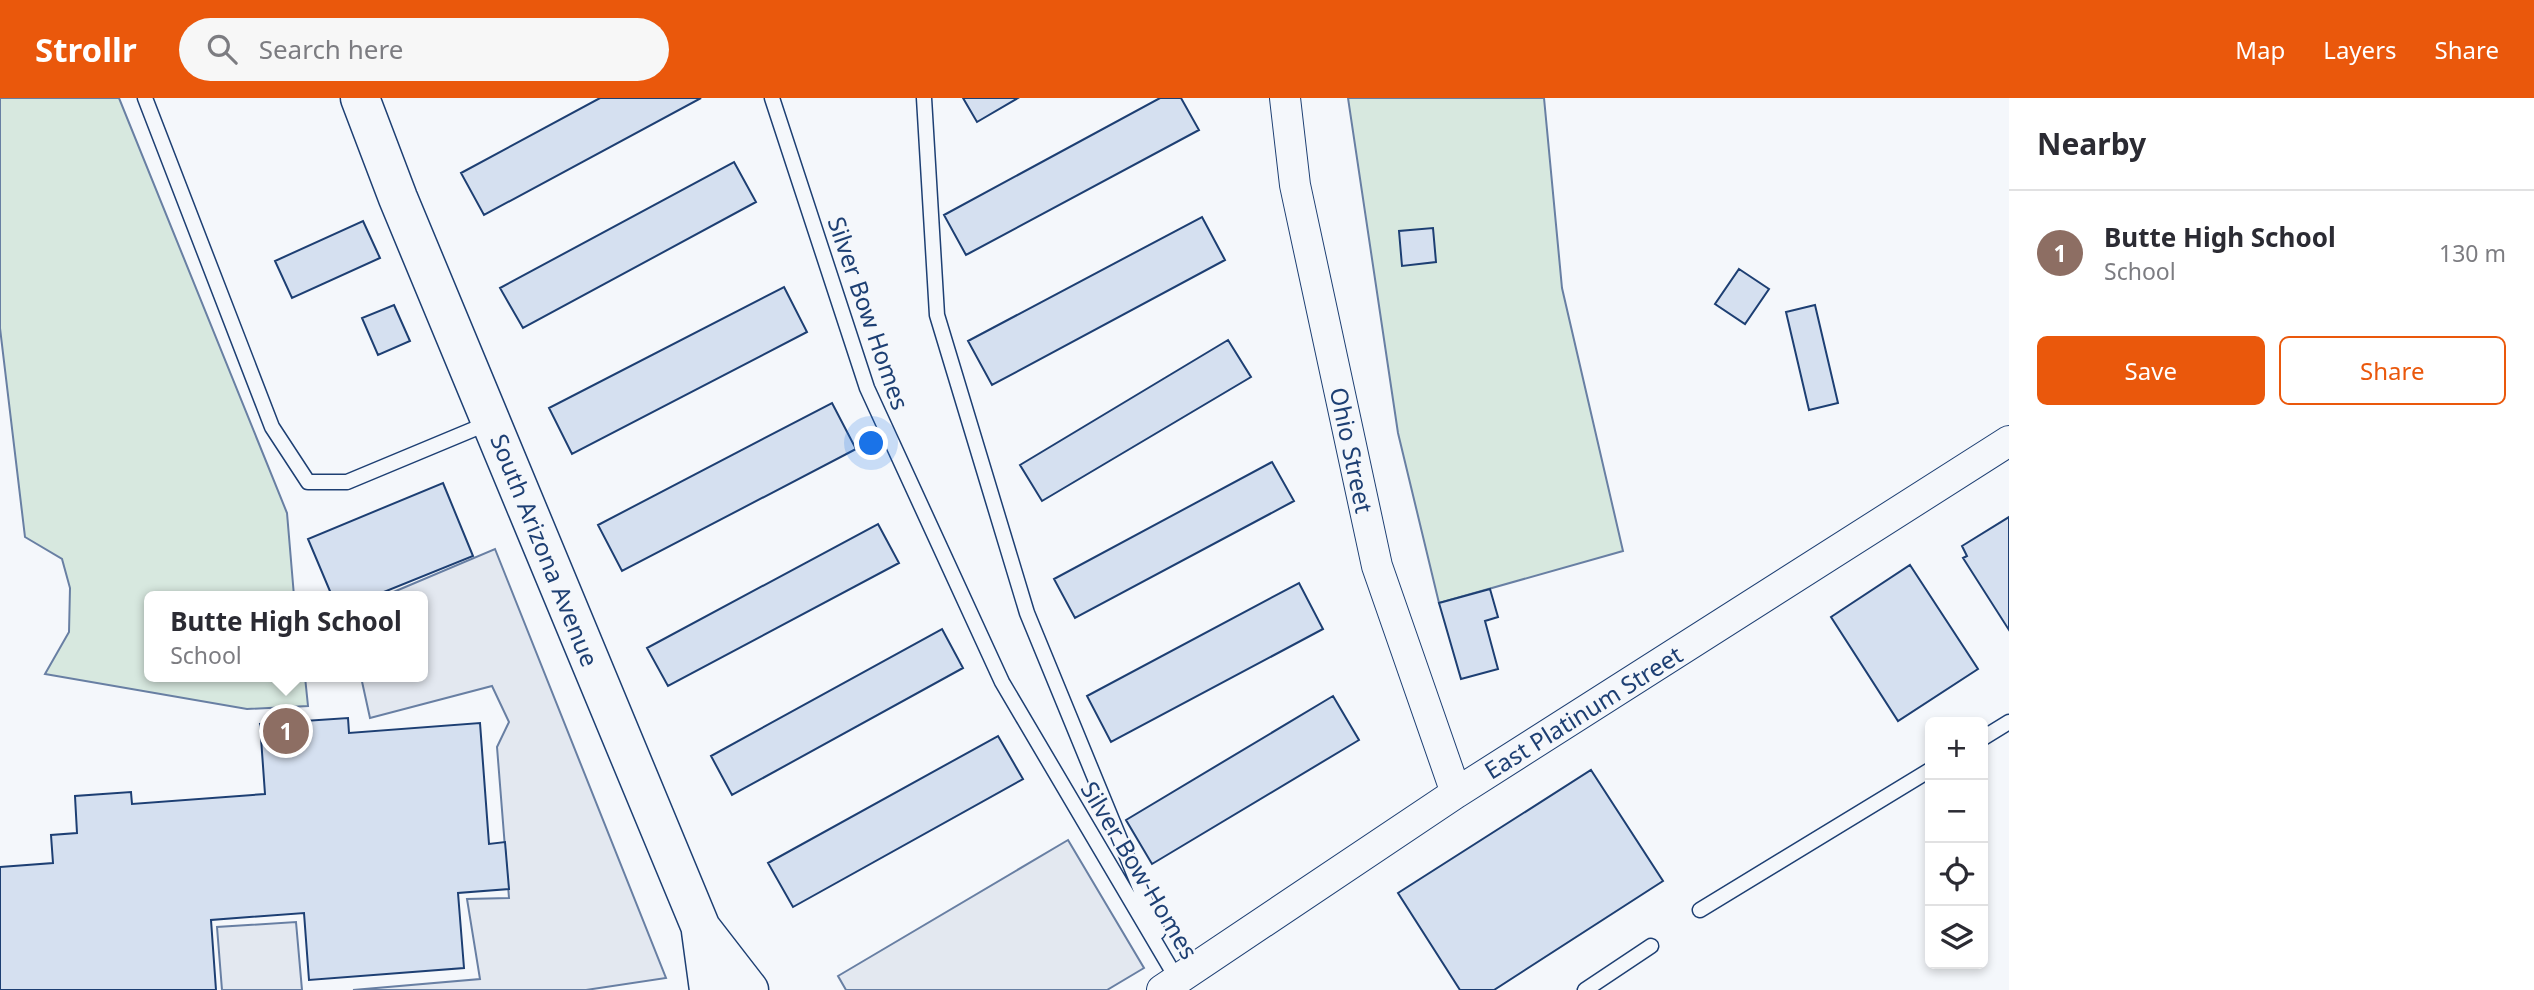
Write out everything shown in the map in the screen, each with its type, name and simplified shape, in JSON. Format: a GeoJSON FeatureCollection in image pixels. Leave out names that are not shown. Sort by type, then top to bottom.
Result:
{"type":"FeatureCollection","features":[{"type":"Feature","properties":{"kind":"main road","name":"South Arizona Avenue"},"geometry":{"type":"LineString","coordinates":[[360,98],[398,198],[701,928],[749,990]]}},
{"type":"Feature","properties":{"kind":"main road"},"geometry":{"type":"LineString","coordinates":[[701,928],[709,990]]}},
{"type":"Feature","properties":{"kind":"street","name":"Ohio Street"},"geometry":{"type":"LineString","coordinates":[[1285,98],[1295,185],[1377,566],[1455,793]]}},
{"type":"Feature","properties":{"kind":"street","name":"East Platinum Street"},"geometry":{"type":"LineString","coordinates":[[1170,984],[1455,793],[2009,441]]}},
{"type":"Feature","properties":{"kind":"lane"},"geometry":{"type":"LineString","coordinates":[[145,98],[272,427],[308,482],[347,482],[492,421]]}},
{"type":"Feature","properties":{"kind":"lane","name":"Silver Bow Homes"},"geometry":{"type":"LineString","coordinates":[[772,98],[867,388],[878,413],[1002,682],[1170,984]]}},
{"type":"Feature","properties":{"kind":"lane","name":"Silver Bow Homes"},"geometry":{"type":"LineString","coordinates":[[924,98],[937,315],[1027,613],[1170,984]]}},
{"type":"Feature","properties":{"kind":"lane"},"geometry":{"type":"LineString","coordinates":[[1988,735],[2009,722]]}},
{"type":"Feature","properties":{"kind":"lane"},"geometry":{"type":"LineString","coordinates":[[1700,910],[1925,773]]}},
{"type":"Feature","properties":{"kind":"lane"},"geometry":{"type":"LineString","coordinates":[[1585,990],[1651,946]]}},
{"type":"Feature","properties":{"kind":"shaded area"},"geometry":{"type":"Polygon","coordinates":[[[0,98],[119,98],[287,513],[294,591],[144,591],[144,682],[306,682],[308,706],[247,709],[45,674],[69,632],[70,588],[62,559],[25,537],[0,328],[0,98]]]}},
{"type":"Feature","properties":{"kind":"shaded area"},"geometry":{"type":"Polygon","coordinates":[[[1348,98],[1544,98],[1562,288],[1623,551],[1439,603],[1398,433],[1348,98]]]}},
{"type":"Feature","properties":{"kind":"shaded area"},"geometry":{"type":"Polygon","coordinates":[[[495,549],[666,978],[586,990],[353,990],[480,979],[467,899],[509,898],[497,747],[509,722],[492,686],[370,718],[362,682],[428,682],[428,591],[396,591],[495,549]]]}},
{"type":"Feature","properties":{"kind":"shaded area"},"geometry":{"type":"Polygon","coordinates":[[[1068,840],[1144,968],[1107,990],[846,990],[838,976],[1068,840]]]}},
{"type":"Feature","properties":{"kind":"shaded area"},"geometry":{"type":"Polygon","coordinates":[[[296,922],[302,990],[222,990],[217,927],[296,922]]]}},
{"type":"Feature","properties":{"kind":"building"},"geometry":{"type":"Polygon","coordinates":[[[600,98],[701,98],[484,215],[461,173],[600,98]]]}},
{"type":"Feature","properties":{"kind":"building"},"geometry":{"type":"Polygon","coordinates":[[[963,98],[1018,98],[977,122],[963,98]]]}},
{"type":"Feature","properties":{"kind":"building"},"geometry":{"type":"Polygon","coordinates":[[[1160,98],[1181,98],[1199,130],[966,255],[944,215],[1160,98]]]}},
{"type":"Feature","properties":{"kind":"building"},"geometry":{"type":"Polygon","coordinates":[[[734,162],[756,202],[523,328],[500,288],[734,162]]]}},
{"type":"Feature","properties":{"kind":"building"},"geometry":{"type":"Polygon","coordinates":[[[1202,217],[1225,260],[992,385],[968,341],[1202,217]]]}},
{"type":"Feature","properties":{"kind":"building"},"geometry":{"type":"Polygon","coordinates":[[[363,221],[380,258],[292,298],[275,261],[363,221]]]}},
{"type":"Feature","properties":{"kind":"building"},"geometry":{"type":"Polygon","coordinates":[[[1433,228],[1436,262],[1402,266],[1399,231],[1433,228]]]}},
{"type":"Feature","properties":{"kind":"building"},"geometry":{"type":"Polygon","coordinates":[[[1739,269],[1769,289],[1745,324],[1715,304],[1739,269]]]}},
{"type":"Feature","properties":{"kind":"building"},"geometry":{"type":"Polygon","coordinates":[[[784,287],[807,332],[572,454],[549,408],[784,287]]]}},
{"type":"Feature","properties":{"kind":"building"},"geometry":{"type":"Polygon","coordinates":[[[394,305],[410,341],[378,355],[362,318],[394,305]]]}},
{"type":"Feature","properties":{"kind":"building"},"geometry":{"type":"Polygon","coordinates":[[[1815,305],[1838,403],[1809,410],[1786,312],[1815,305]]]}},
{"type":"Feature","properties":{"kind":"building"},"geometry":{"type":"Polygon","coordinates":[[[1228,340],[1251,377],[1042,501],[1020,465],[1228,340]]]}},
{"type":"Feature","properties":{"kind":"building"},"geometry":{"type":"Polygon","coordinates":[[[832,403],[856,449],[622,571],[598,525],[832,403]]]}},
{"type":"Feature","properties":{"kind":"building"},"geometry":{"type":"Polygon","coordinates":[[[1272,462],[1294,501],[1075,618],[1054,579],[1272,462]]]}},
{"type":"Feature","properties":{"kind":"building"},"geometry":{"type":"Polygon","coordinates":[[[443,483],[473,556],[386,591],[330,591],[308,539],[443,483]]]}},
{"type":"Feature","properties":{"kind":"building"},"geometry":{"type":"Polygon","coordinates":[[[2009,517],[2009,630],[1963,558],[1967,556],[1962,546],[2009,517]]]}},
{"type":"Feature","properties":{"kind":"building"},"geometry":{"type":"Polygon","coordinates":[[[878,524],[899,563],[668,686],[647,648],[878,524]]]}},
{"type":"Feature","properties":{"kind":"building"},"geometry":{"type":"Polygon","coordinates":[[[1910,565],[1978,669],[1898,721],[1831,617],[1910,565]]]}},
{"type":"Feature","properties":{"kind":"building"},"geometry":{"type":"Polygon","coordinates":[[[1299,583],[1323,629],[1111,742],[1087,696],[1299,583]]]}},
{"type":"Feature","properties":{"kind":"building"},"geometry":{"type":"Polygon","coordinates":[[[1490,589],[1498,617],[1485,621],[1498,669],[1461,679],[1439,603],[1490,589]]]}},
{"type":"Feature","properties":{"kind":"building"},"geometry":{"type":"Polygon","coordinates":[[[942,629],[963,668],[732,795],[711,756],[942,629]]]}},
{"type":"Feature","properties":{"kind":"building"},"geometry":{"type":"Polygon","coordinates":[[[1333,696],[1359,740],[1152,864],[1126,820],[1333,696]]]}},
{"type":"Feature","properties":{"kind":"building"},"geometry":{"type":"Polygon","coordinates":[[[348,718],[349,733],[480,723],[489,844],[505,842],[509,889],[458,893],[464,968],[309,980],[304,913],[211,920],[216,990],[0,990],[0,867],[53,863],[51,835],[77,833],[75,796],[131,792],[132,804],[265,794],[260,724],[348,718]]]}},
{"type":"Feature","properties":{"kind":"building"},"geometry":{"type":"Polygon","coordinates":[[[998,736],[1023,779],[793,907],[768,863],[998,736]]]}},
{"type":"Feature","properties":{"kind":"building"},"geometry":{"type":"Polygon","coordinates":[[[1591,770],[1663,881],[1494,990],[1460,990],[1398,893],[1591,770]]]}},
{"type":"Feature","properties":{"kind":"place","name":"Butte High School"},"geometry":{"type":"Point","coordinates":[286,731]}}]}
